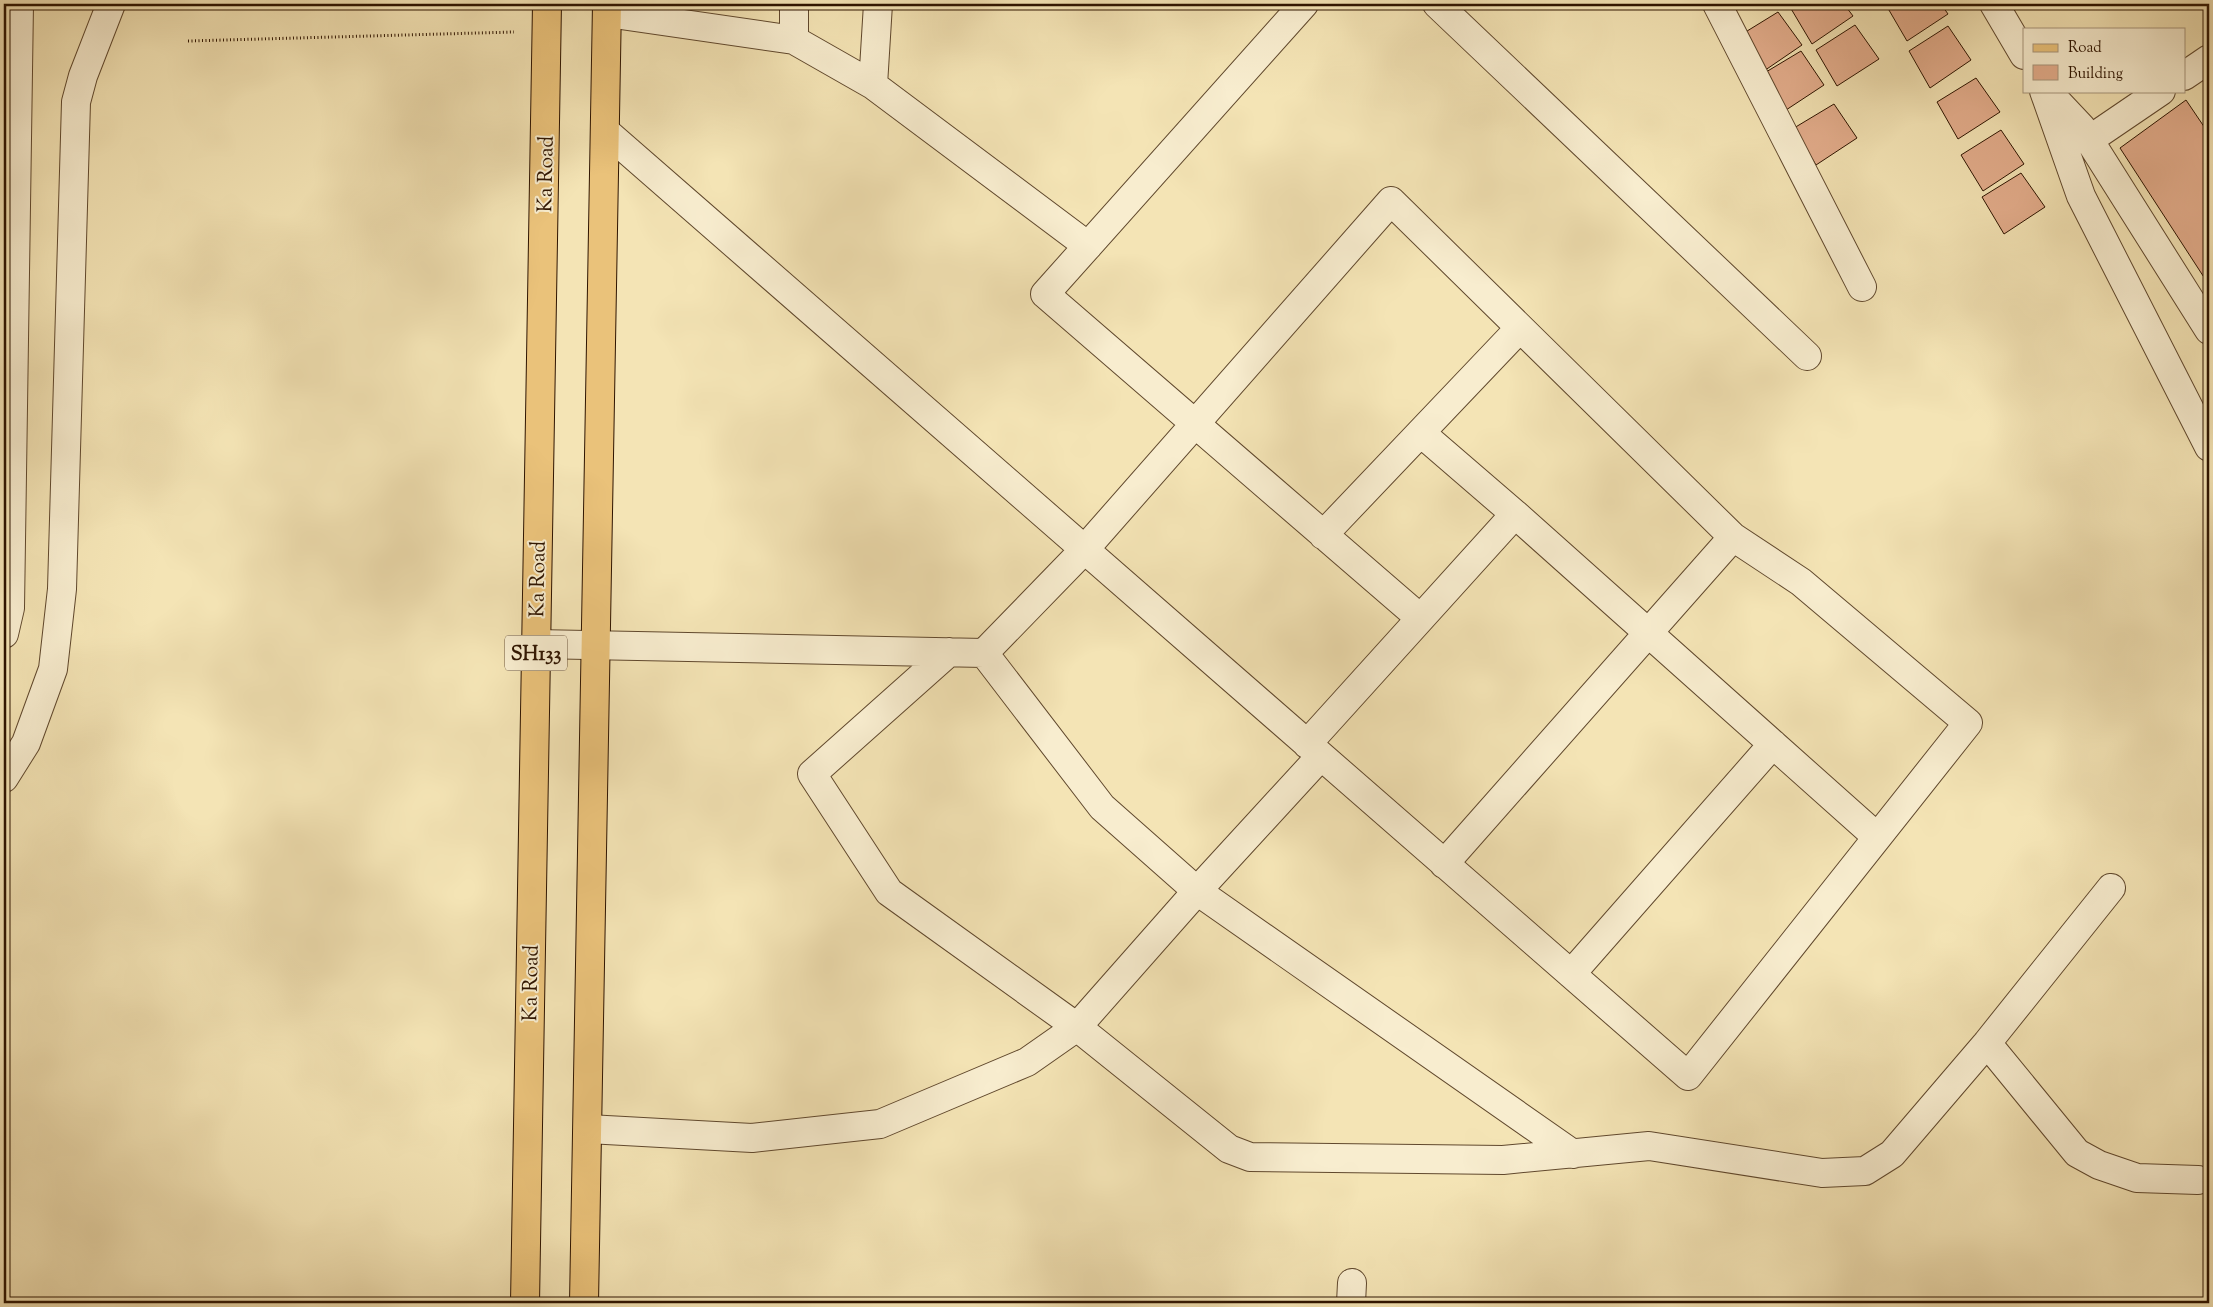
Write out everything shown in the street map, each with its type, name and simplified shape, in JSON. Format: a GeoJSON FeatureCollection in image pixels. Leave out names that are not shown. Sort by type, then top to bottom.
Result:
{"type":"FeatureCollection","features":[{"type":"Feature","properties":{"kind":"main road","name":"Ka Road"},"geometry":{"type":"LineString","coordinates":[[525,1303],[548,4]]}},
{"type":"Feature","properties":{"kind":"main road","name":"SH133"},"geometry":{"type":"LineString","coordinates":[[584,1303],[607,9]]}},
{"type":"Feature","properties":{"kind":"street"},"geometry":{"type":"LineString","coordinates":[[4,634],[10,608],[19,4]]}},
{"type":"Feature","properties":{"kind":"street"},"geometry":{"type":"LineString","coordinates":[[4,778],[26,743],[53,669],[62,589],[76,102],[83,76],[111,4]]}},
{"type":"Feature","properties":{"kind":"street"},"geometry":{"type":"LineString","coordinates":[[794,4],[794,40]]}},
{"type":"Feature","properties":{"kind":"street"},"geometry":{"type":"LineString","coordinates":[[873,85],[878,4]]}},
{"type":"Feature","properties":{"kind":"street"},"geometry":{"type":"LineString","coordinates":[[1304,4],[1045,294],[1420,618]]}},
{"type":"Feature","properties":{"kind":"street"},"geometry":{"type":"LineString","coordinates":[[1436,4],[1807,356]]}},
{"type":"Feature","properties":{"kind":"street"},"geometry":{"type":"LineString","coordinates":[[1718,4],[1862,287]]}},
{"type":"Feature","properties":{"kind":"street"},"geometry":{"type":"LineString","coordinates":[[1994,4],[2023,53]]}},
{"type":"Feature","properties":{"kind":"street"},"geometry":{"type":"LineString","coordinates":[[607,9],[794,40],[873,85],[1088,246]]}},
{"type":"Feature","properties":{"kind":"street"},"geometry":{"type":"LineString","coordinates":[[2186,75],[2209,59]]}},
{"type":"Feature","properties":{"kind":"street"},"geometry":{"type":"LineString","coordinates":[[2046,92],[2081,196],[2209,447]]}},
{"type":"Feature","properties":{"kind":"street"},"geometry":{"type":"LineString","coordinates":[[2047,92],[2080,127],[2206,316]]}},
{"type":"Feature","properties":{"kind":"street"},"geometry":{"type":"LineString","coordinates":[[2089,140],[2161,92]]}},
{"type":"Feature","properties":{"kind":"street"},"geometry":{"type":"LineString","coordinates":[[536,644],[984,653],[1084,550],[1391,201],[1733,536],[1801,582],[1968,722],[1688,1076],[1084,550],[605,131]]}},
{"type":"Feature","properties":{"kind":"street"},"geometry":{"type":"LineString","coordinates":[[1323,535],[1520,328]]}},
{"type":"Feature","properties":{"kind":"street"},"geometry":{"type":"LineString","coordinates":[[1420,433],[1515,514],[1877,837]]}},
{"type":"Feature","properties":{"kind":"street"},"geometry":{"type":"LineString","coordinates":[[588,1129],[752,1138],[880,1124],[1028,1062],[1077,1027],[1197,891],[1420,618],[1515,514]]}},
{"type":"Feature","properties":{"kind":"street"},"geometry":{"type":"LineString","coordinates":[[1444,864],[1733,536]]}},
{"type":"Feature","properties":{"kind":"street"},"geometry":{"type":"LineString","coordinates":[[949,652],[812,774],[889,892],[1077,1027],[1229,1148],[1250,1157],[1503,1160],[1649,1146],[1822,1173],[1865,1171],[1892,1154],[1987,1043],[2111,888]]}},
{"type":"Feature","properties":{"kind":"street"},"geometry":{"type":"LineString","coordinates":[[984,653],[1102,807],[1197,891],[1573,1154]]}},
{"type":"Feature","properties":{"kind":"street"},"geometry":{"type":"LineString","coordinates":[[1571,974],[1773,744]]}},
{"type":"Feature","properties":{"kind":"street"},"geometry":{"type":"LineString","coordinates":[[1987,1043],[2077,1153],[2099,1165],[2137,1178],[2198,1180]]}},
{"type":"Feature","properties":{"kind":"path"},"geometry":{"type":"LineString","coordinates":[[188,41],[547,31]]}},
{"type":"Feature","properties":{"kind":"building"},"geometry":{"type":"Polygon","coordinates":[[[1795,4],[1844,4],[1853,16],[1812,44],[1790,7],[1795,4]]]}},
{"type":"Feature","properties":{"kind":"building"},"geometry":{"type":"Polygon","coordinates":[[[1941,4],[1948,14],[1907,41],[1886,5],[1941,4]]]}},
{"type":"Feature","properties":{"kind":"building"},"geometry":{"type":"Polygon","coordinates":[[[1778,12],[1802,45],[1761,73],[1739,36],[1778,12]]]}},
{"type":"Feature","properties":{"kind":"building"},"geometry":{"type":"Polygon","coordinates":[[[1855,25],[1879,59],[1837,86],[1816,50],[1855,25]]]}},
{"type":"Feature","properties":{"kind":"building"},"geometry":{"type":"Polygon","coordinates":[[[1948,26],[1971,60],[1930,88],[1909,51],[1948,26]]]}},
{"type":"Feature","properties":{"kind":"building"},"geometry":{"type":"Polygon","coordinates":[[[1801,51],[1824,85],[1783,112],[1761,75],[1801,51]]]}},
{"type":"Feature","properties":{"kind":"building"},"geometry":{"type":"Polygon","coordinates":[[[1976,78],[2000,112],[1958,139],[1937,102],[1976,78]]]}},
{"type":"Feature","properties":{"kind":"building"},"geometry":{"type":"Polygon","coordinates":[[[2186,100],[2209,134],[2209,285],[2120,148],[2186,100]]]}},
{"type":"Feature","properties":{"kind":"building"},"geometry":{"type":"Polygon","coordinates":[[[1834,104],[1857,138],[1816,165],[1794,128],[1834,104]]]}},
{"type":"Feature","properties":{"kind":"building"},"geometry":{"type":"Polygon","coordinates":[[[2001,130],[2024,164],[1983,191],[1961,155],[2001,130]]]}},
{"type":"Feature","properties":{"kind":"building"},"geometry":{"type":"Polygon","coordinates":[[[2021,173],[2045,207],[2004,234],[1982,197],[2021,173]]]}}]}
